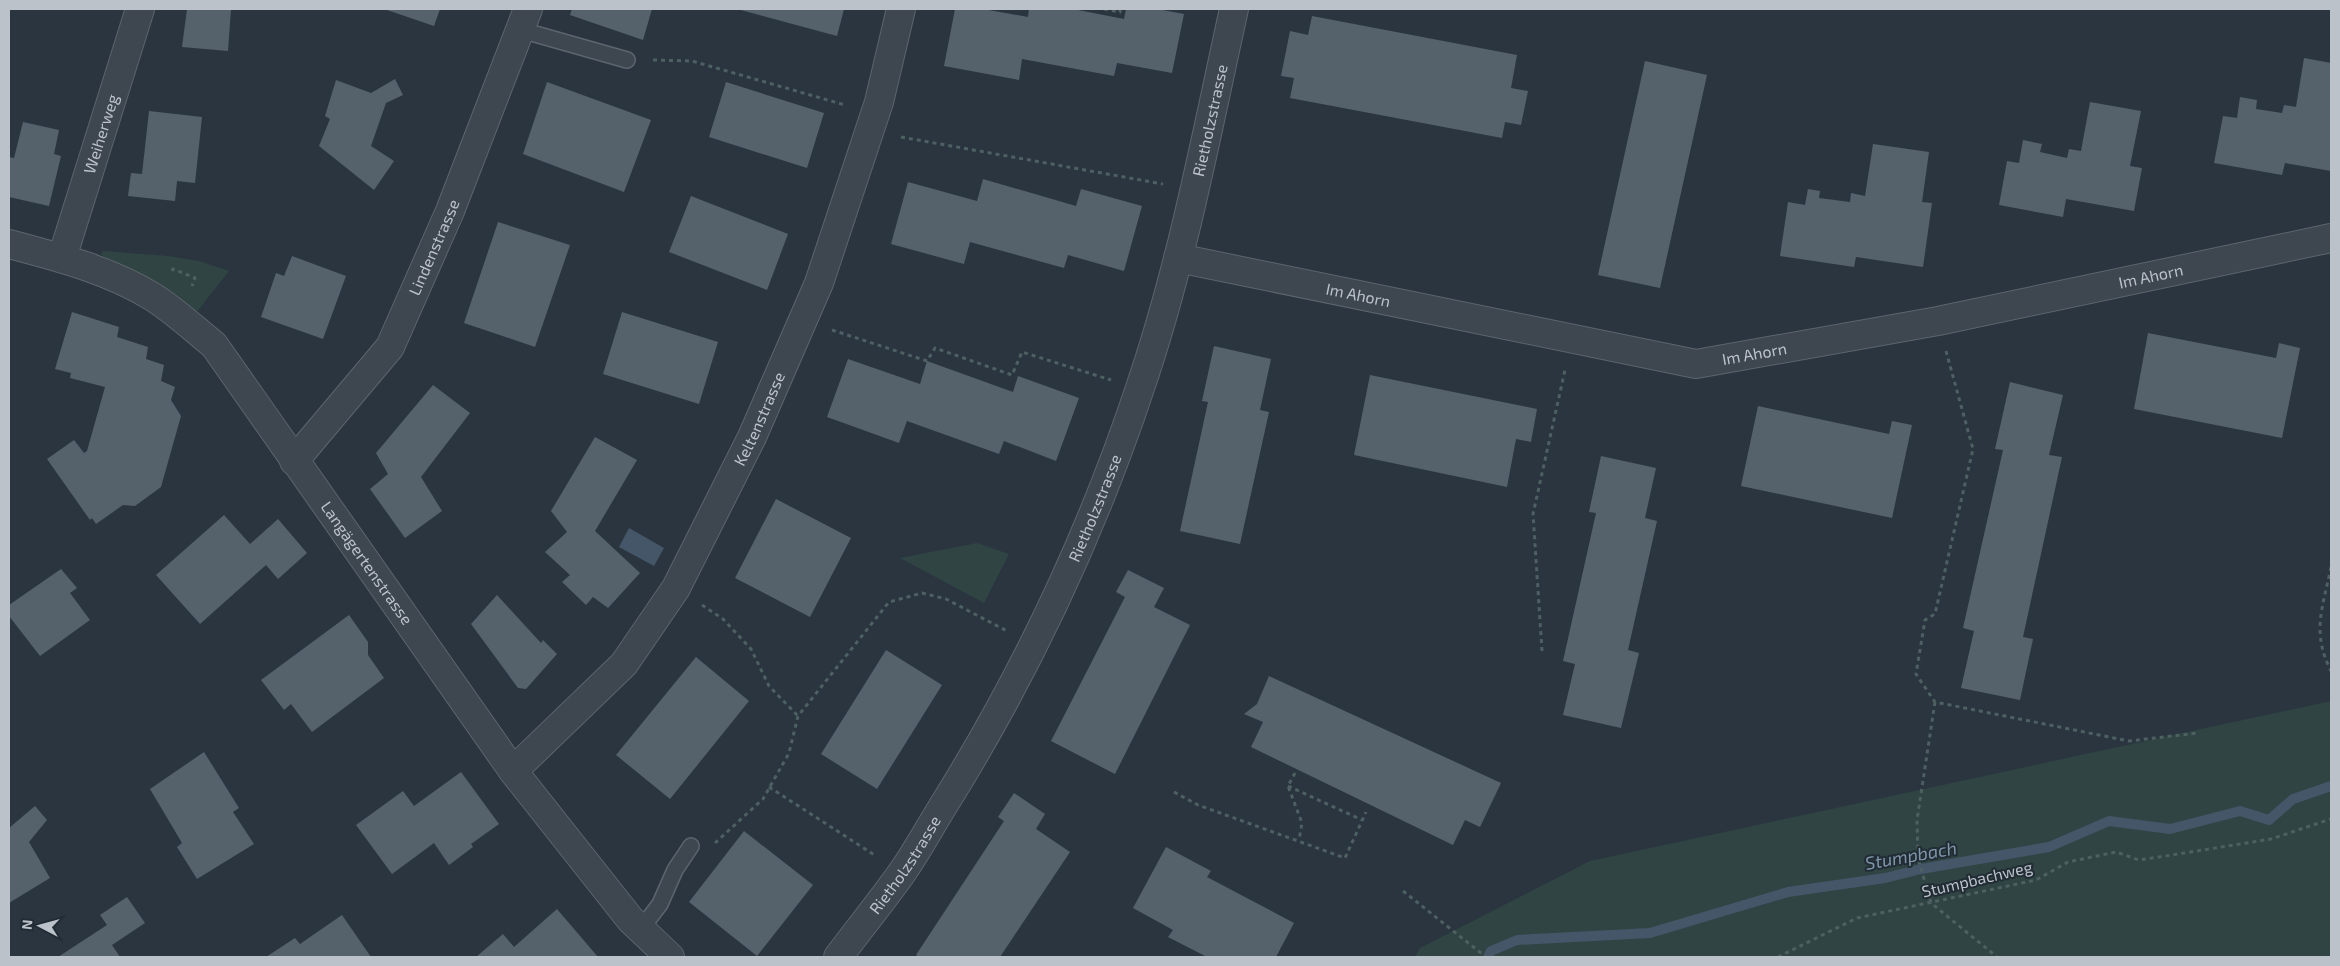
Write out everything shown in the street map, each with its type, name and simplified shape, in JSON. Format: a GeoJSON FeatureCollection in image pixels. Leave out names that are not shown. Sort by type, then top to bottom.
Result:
{"type":"FeatureCollection","features":[{"type":"Feature","properties":{"kind":"street","name":"Weiherweg"},"geometry":{"type":"LineString","coordinates":[[62,258],[140,9]]}},
{"type":"Feature","properties":{"kind":"street","name":"Keltenstrasse"},"geometry":{"type":"LineString","coordinates":[[513,771],[624,664],[676,588],[752,437],[819,283],[875,114],[901,9]]}},
{"type":"Feature","properties":{"kind":"street","name":"Rietholzstrasse"},"geometry":{"type":"LineString","coordinates":[[838,957],[902,872],[978,750],[1034,645],[1081,542],[1140,389],[1178,258],[1234,9]]}},
{"type":"Feature","properties":{"kind":"street","name":"Lindenstrasse"},"geometry":{"type":"LineString","coordinates":[[294,461],[390,348],[450,211],[524,19]]}},
{"type":"Feature","properties":{"kind":"street","name":"Im Ahorn"},"geometry":{"type":"LineString","coordinates":[[1178,258],[1571,340],[1696,364],[1938,321],[2331,238]]}},
{"type":"Feature","properties":{"kind":"street","name":"Langägertenstrasse"},"geometry":{"type":"LineString","coordinates":[[9,244],[62,258],[122,280],[153,297],[214,346],[513,771],[630,919],[670,957]]}},
{"type":"Feature","properties":{"kind":"lane"},"geometry":{"type":"LineString","coordinates":[[524,19],[627,60]]}},
{"type":"Feature","properties":{"kind":"lane"},"geometry":{"type":"LineString","coordinates":[[641,929],[660,904],[676,870],[691,846]]}},
{"type":"Feature","properties":{"kind":"path"},"geometry":{"type":"LineString","coordinates":[[1104,9],[1120,12],[1120,9]]}},
{"type":"Feature","properties":{"kind":"path"},"geometry":{"type":"LineString","coordinates":[[627,60],[692,61],[875,114],[901,137],[1194,190]]}},
{"type":"Feature","properties":{"kind":"path"},"geometry":{"type":"LineString","coordinates":[[803,320],[927,362],[935,348],[1012,376],[1022,352],[1140,389]]}},
{"type":"Feature","properties":{"kind":"path"},"geometry":{"type":"LineString","coordinates":[[1938,321],[1972,448],[1935,614],[1925,620],[1916,674],[1936,702],[2129,741],[2198,733]]}},
{"type":"Feature","properties":{"kind":"path"},"geometry":{"type":"LineString","coordinates":[[1542,651],[1533,514],[1571,340]]}},
{"type":"Feature","properties":{"kind":"path"},"geometry":{"type":"LineString","coordinates":[[2331,567],[2318,626],[2323,655],[2331,671]]}},
{"type":"Feature","properties":{"kind":"path"},"geometry":{"type":"LineString","coordinates":[[676,588],[723,619],[751,649],[769,686],[798,716]]}},
{"type":"Feature","properties":{"kind":"path"},"geometry":{"type":"LineString","coordinates":[[710,848],[763,799],[789,753],[798,716],[889,602],[922,593],[946,599],[1034,645]]}},
{"type":"Feature","properties":{"kind":"path"},"geometry":{"type":"LineString","coordinates":[[1936,702],[1917,820],[1918,858],[1930,903],[1997,957]]}},
{"type":"Feature","properties":{"kind":"path"},"geometry":{"type":"LineString","coordinates":[[1295,772],[1288,786],[1302,823],[1299,840]]}},
{"type":"Feature","properties":{"kind":"path"},"geometry":{"type":"LineString","coordinates":[[1288,786],[1362,820]]}},
{"type":"Feature","properties":{"kind":"path"},"geometry":{"type":"LineString","coordinates":[[769,787],[902,872]]}},
{"type":"Feature","properties":{"kind":"path"},"geometry":{"type":"LineString","coordinates":[[1174,792],[1198,805],[1345,858],[1366,812]]}},
{"type":"Feature","properties":{"kind":"path","name":"Stumpbachweg"},"geometry":{"type":"LineString","coordinates":[[1778,957],[1857,918],[2036,880],[2068,862],[2116,852],[2139,860],[2172,855],[2271,838],[2331,819]]}},
{"type":"Feature","properties":{"kind":"path"},"geometry":{"type":"LineString","coordinates":[[1403,891],[1486,957]]}},
{"type":"Feature","properties":{"kind":"green space"},"geometry":{"type":"Polygon","coordinates":[[[103,251],[168,256],[199,261],[229,271],[196,313],[101,255],[103,251]]]}},
{"type":"Feature","properties":{"kind":"green space"},"geometry":{"type":"Polygon","coordinates":[[[977,543],[1009,554],[984,603],[900,558],[977,543]]]}},
{"type":"Feature","properties":{"kind":"green space"},"geometry":{"type":"Polygon","coordinates":[[[2331,701],[2331,957],[1415,957],[1420,948],[1590,861],[2331,701]]]}},
{"type":"Feature","properties":{"kind":"water"},"geometry":{"type":"Polygon","coordinates":[[[629,528],[664,548],[654,566],[619,547],[629,528]]]}},
{"type":"Feature","properties":{"kind":"building"},"geometry":{"type":"Polygon","coordinates":[[[187,9],[231,9],[228,51],[182,47],[187,9]]]}},
{"type":"Feature","properties":{"kind":"building"},"geometry":{"type":"Polygon","coordinates":[[[384,9],[440,9],[434,26],[384,9]]]}},
{"type":"Feature","properties":{"kind":"building"},"geometry":{"type":"Polygon","coordinates":[[[572,9],[652,9],[643,40],[570,15],[572,9]]]}},
{"type":"Feature","properties":{"kind":"building"},"geometry":{"type":"Polygon","coordinates":[[[737,9],[844,9],[837,36],[737,9]]]}},
{"type":"Feature","properties":{"kind":"building"},"geometry":{"type":"Polygon","coordinates":[[[955,9],[983,9],[1028,17],[1029,9],[1073,9],[1124,19],[1126,9],[1157,9],[1184,14],[1172,73],[1117,63],[1114,76],[1022,59],[1019,80],[944,66],[955,9]]]}},
{"type":"Feature","properties":{"kind":"building"},"geometry":{"type":"Polygon","coordinates":[[[1312,16],[1517,55],[1511,88],[1528,91],[1521,125],[1505,122],[1502,138],[1290,98],[1294,78],[1281,76],[1290,31],[1308,35],[1312,16]]]}},
{"type":"Feature","properties":{"kind":"building"},"geometry":{"type":"Polygon","coordinates":[[[2304,58],[2331,63],[2331,171],[2285,163],[2282,175],[2214,163],[2223,116],[2237,118],[2240,97],[2257,100],[2256,109],[2282,113],[2284,105],[2296,107],[2304,58]]]}},
{"type":"Feature","properties":{"kind":"building"},"geometry":{"type":"Polygon","coordinates":[[[1645,61],[1707,75],[1660,288],[1598,275],[1645,61]]]}},
{"type":"Feature","properties":{"kind":"building"},"geometry":{"type":"Polygon","coordinates":[[[395,79],[403,95],[386,103],[371,146],[394,161],[374,190],[319,146],[330,119],[325,116],[336,80],[371,93],[395,79]]]}},
{"type":"Feature","properties":{"kind":"building"},"geometry":{"type":"Polygon","coordinates":[[[547,82],[651,120],[624,192],[523,154],[547,82]]]}},
{"type":"Feature","properties":{"kind":"building"},"geometry":{"type":"Polygon","coordinates":[[[726,82],[824,113],[807,168],[709,137],[726,82]]]}},
{"type":"Feature","properties":{"kind":"building"},"geometry":{"type":"Polygon","coordinates":[[[2090,102],[2141,111],[2130,166],[2142,168],[2134,211],[2066,199],[2063,217],[1999,205],[2007,161],[2019,163],[2023,140],[2042,144],[2040,152],[2067,158],[2069,149],[2081,151],[2090,102]]]}},
{"type":"Feature","properties":{"kind":"building"},"geometry":{"type":"Polygon","coordinates":[[[149,111],[202,117],[195,183],[177,181],[175,201],[128,196],[131,173],[142,174],[149,111]]]}},
{"type":"Feature","properties":{"kind":"building"},"geometry":{"type":"Polygon","coordinates":[[[23,122],[59,130],[54,154],[61,156],[49,206],[9,197],[9,157],[14,158],[23,122]]]}},
{"type":"Feature","properties":{"kind":"building"},"geometry":{"type":"Polygon","coordinates":[[[1873,144],[1929,152],[1922,202],[1932,203],[1923,267],[1856,257],[1854,267],[1780,256],[1788,202],[1805,205],[1808,189],[1820,191],[1819,198],[1850,202],[1851,193],[1865,196],[1873,144]]]}},
{"type":"Feature","properties":{"kind":"building"},"geometry":{"type":"Polygon","coordinates":[[[983,179],[1076,206],[1081,189],[1142,206],[1124,271],[1068,255],[1064,268],[970,242],[964,264],[891,244],[908,182],[977,201],[983,179]]]}},
{"type":"Feature","properties":{"kind":"building"},"geometry":{"type":"Polygon","coordinates":[[[691,196],[788,234],[767,290],[669,252],[691,196]]]}},
{"type":"Feature","properties":{"kind":"building"},"geometry":{"type":"Polygon","coordinates":[[[498,222],[570,245],[535,347],[464,323],[498,222]]]}},
{"type":"Feature","properties":{"kind":"building"},"geometry":{"type":"Polygon","coordinates":[[[292,256],[346,276],[323,339],[261,317],[276,273],[284,276],[292,256]]]}},
{"type":"Feature","properties":{"kind":"building"},"geometry":{"type":"Polygon","coordinates":[[[72,312],[119,327],[117,337],[148,347],[146,359],[164,365],[161,381],[175,387],[171,400],[181,416],[161,487],[135,506],[123,505],[96,524],[92,518],[90,520],[47,459],[74,440],[84,453],[87,451],[105,387],[70,378],[71,373],[55,369],[72,312]]]}},
{"type":"Feature","properties":{"kind":"building"},"geometry":{"type":"Polygon","coordinates":[[[622,312],[718,342],[699,404],[603,374],[622,312]]]}},
{"type":"Feature","properties":{"kind":"building"},"geometry":{"type":"Polygon","coordinates":[[[2148,333],[2276,358],[2279,343],[2300,348],[2282,438],[2134,409],[2148,333]]]}},
{"type":"Feature","properties":{"kind":"building"},"geometry":{"type":"Polygon","coordinates":[[[1214,346],[1271,359],[1260,410],[1269,412],[1240,544],[1180,531],[1208,402],[1202,401],[1214,346]]]}},
{"type":"Feature","properties":{"kind":"building"},"geometry":{"type":"Polygon","coordinates":[[[848,359],[920,384],[927,361],[1013,392],[1018,376],[1079,398],[1056,461],[1004,441],[999,454],[907,421],[899,443],[827,417],[848,359]]]}},
{"type":"Feature","properties":{"kind":"building"},"geometry":{"type":"Polygon","coordinates":[[[1370,375],[1537,409],[1531,442],[1516,439],[1507,487],[1354,455],[1370,375]]]}},
{"type":"Feature","properties":{"kind":"building"},"geometry":{"type":"Polygon","coordinates":[[[2010,382],[2063,395],[2049,455],[2062,457],[2023,637],[2033,639],[2020,700],[1961,688],[1974,631],[1963,628],[2003,450],[1995,449],[2010,382]]]}},
{"type":"Feature","properties":{"kind":"building"},"geometry":{"type":"Polygon","coordinates":[[[433,385],[470,413],[421,477],[442,511],[405,538],[370,489],[388,474],[376,453],[433,385]]]}},
{"type":"Feature","properties":{"kind":"building"},"geometry":{"type":"Polygon","coordinates":[[[1758,406],[1889,434],[1892,421],[1912,425],[1892,518],[1741,486],[1758,406]]]}},
{"type":"Feature","properties":{"kind":"building"},"geometry":{"type":"Polygon","coordinates":[[[595,437],[637,460],[595,531],[640,573],[608,608],[593,597],[586,605],[562,582],[570,575],[545,552],[567,532],[551,511],[595,437]]]}},
{"type":"Feature","properties":{"kind":"building"},"geometry":{"type":"Polygon","coordinates":[[[1601,456],[1656,468],[1645,518],[1657,521],[1628,650],[1639,653],[1621,728],[1563,715],[1575,664],[1563,661],[1596,513],[1589,512],[1601,456]]]}},
{"type":"Feature","properties":{"kind":"building"},"geometry":{"type":"Polygon","coordinates":[[[776,499],[851,538],[810,617],[735,578],[776,499]]]}},
{"type":"Feature","properties":{"kind":"building"},"geometry":{"type":"Polygon","coordinates":[[[224,515],[250,544],[278,519],[307,553],[278,579],[266,565],[200,624],[156,575],[224,515]]]}},
{"type":"Feature","properties":{"kind":"building"},"geometry":{"type":"Polygon","coordinates":[[[61,569],[77,588],[70,593],[90,620],[40,656],[9,616],[9,605],[61,569]]]}},
{"type":"Feature","properties":{"kind":"building"},"geometry":{"type":"Polygon","coordinates":[[[1128,570],[1164,588],[1154,607],[1190,625],[1115,774],[1051,741],[1125,597],[1116,592],[1128,570]]]}},
{"type":"Feature","properties":{"kind":"building"},"geometry":{"type":"Polygon","coordinates":[[[497,595],[541,643],[543,640],[557,654],[526,689],[518,688],[471,624],[497,595]]]}},
{"type":"Feature","properties":{"kind":"building"},"geometry":{"type":"Polygon","coordinates":[[[349,615],[368,642],[368,655],[384,678],[312,732],[291,704],[284,710],[261,680],[349,615]]]}},
{"type":"Feature","properties":{"kind":"building"},"geometry":{"type":"Polygon","coordinates":[[[886,650],[942,685],[877,789],[821,754],[886,650]]]}},
{"type":"Feature","properties":{"kind":"building"},"geometry":{"type":"Polygon","coordinates":[[[696,657],[749,701],[670,799],[616,755],[696,657]]]}},
{"type":"Feature","properties":{"kind":"building"},"geometry":{"type":"Polygon","coordinates":[[[1269,676],[1501,783],[1480,827],[1465,820],[1453,845],[1251,747],[1263,722],[1244,714],[1257,704],[1269,676]]]}},
{"type":"Feature","properties":{"kind":"building"},"geometry":{"type":"Polygon","coordinates":[[[204,752],[239,808],[233,812],[254,844],[197,879],[177,847],[182,843],[150,789],[204,752]]]}},
{"type":"Feature","properties":{"kind":"building"},"geometry":{"type":"Polygon","coordinates":[[[461,772],[499,824],[471,844],[473,847],[449,865],[434,843],[392,874],[356,825],[403,791],[414,806],[461,772]]]}},
{"type":"Feature","properties":{"kind":"building"},"geometry":{"type":"Polygon","coordinates":[[[1014,793],[1045,814],[1036,829],[1070,852],[1000,957],[919,957],[916,955],[1004,821],[998,817],[1014,793]]]}},
{"type":"Feature","properties":{"kind":"building"},"geometry":{"type":"Polygon","coordinates":[[[35,806],[47,820],[29,842],[50,878],[9,903],[9,828],[35,806]]]}},
{"type":"Feature","properties":{"kind":"building"},"geometry":{"type":"Polygon","coordinates":[[[744,831],[813,885],[757,956],[689,902],[744,831]]]}},
{"type":"Feature","properties":{"kind":"building"},"geometry":{"type":"Polygon","coordinates":[[[1166,847],[1211,871],[1207,877],[1294,923],[1276,957],[1207,957],[1168,937],[1173,930],[1133,908],[1166,847]]]}},
{"type":"Feature","properties":{"kind":"building"},"geometry":{"type":"Polygon","coordinates":[[[127,897],[145,923],[112,945],[120,957],[58,957],[107,925],[100,915],[127,897]]]}},
{"type":"Feature","properties":{"kind":"building"},"geometry":{"type":"Polygon","coordinates":[[[557,909],[598,957],[476,957],[503,934],[514,947],[557,909]]]}},
{"type":"Feature","properties":{"kind":"building"},"geometry":{"type":"Polygon","coordinates":[[[342,915],[371,957],[266,957],[295,938],[300,944],[342,915]]]}},
{"type":"Feature","properties":{"kind":"waterway","name":"Stumpbach"},"geometry":{"type":"LineString","coordinates":[[1488,957],[1491,951],[1517,940],[1650,933],[1788,892],[1885,878],[1921,869],[2049,847],[2109,821],[2170,829],[2240,811],[2269,820],[2293,799],[2331,786]]}}]}
